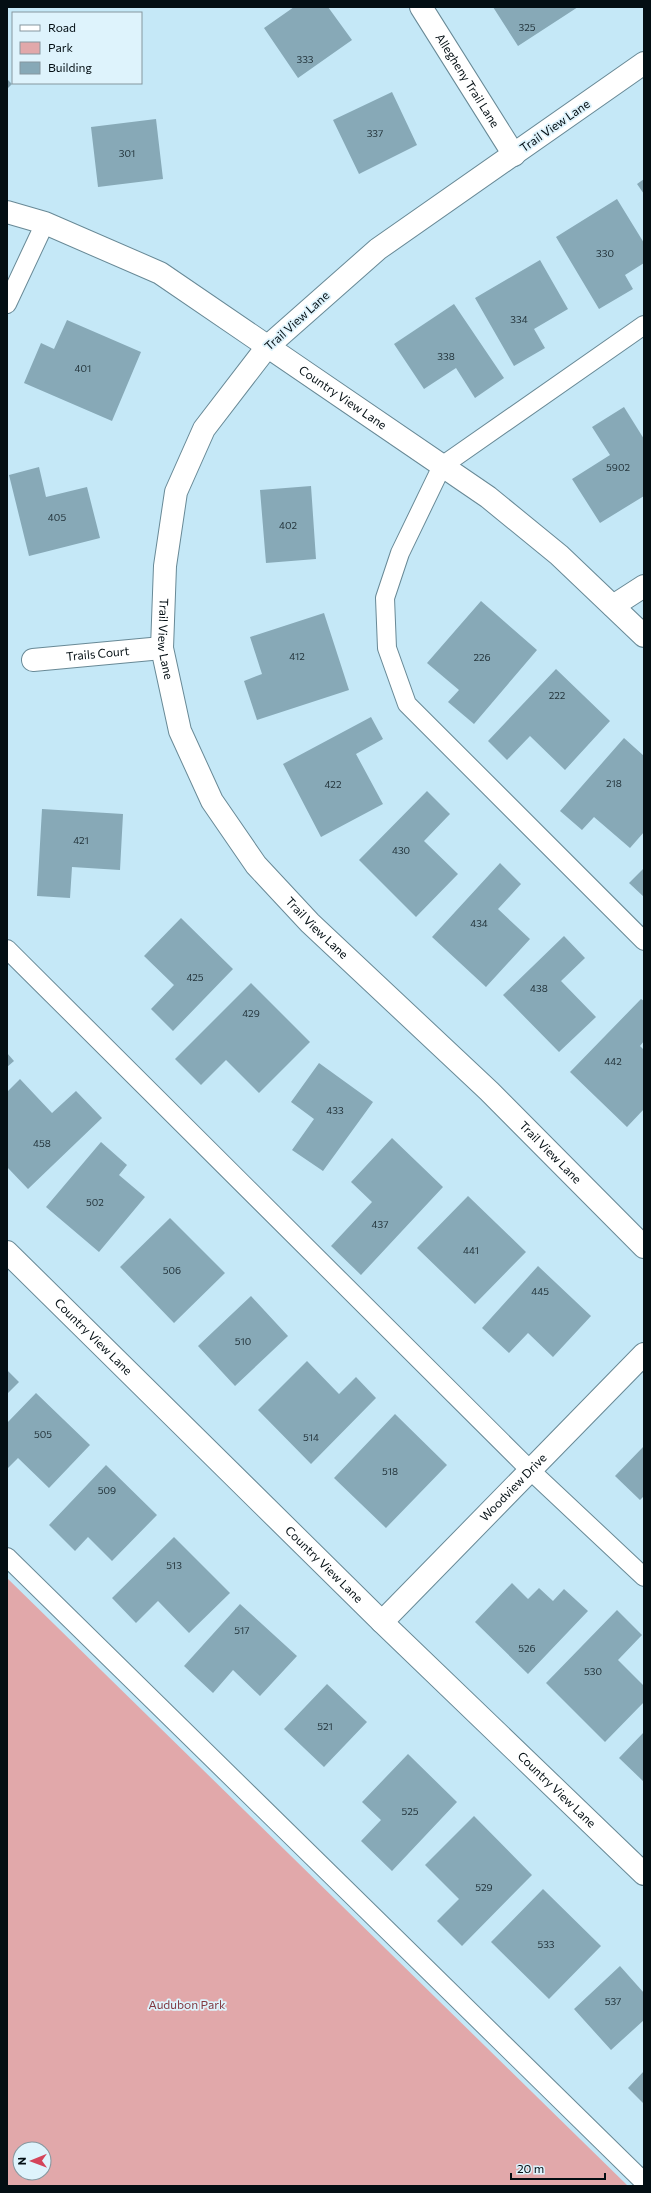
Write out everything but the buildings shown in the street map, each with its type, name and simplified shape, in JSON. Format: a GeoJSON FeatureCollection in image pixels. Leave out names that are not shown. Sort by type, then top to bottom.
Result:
{"type":"FeatureCollection","features":[{"type":"Feature","properties":{"kind":"street","name":"Allegheny Trail Lane"},"geometry":{"type":"LineString","coordinates":[[421,7],[514,155]]}},
{"type":"Feature","properties":{"kind":"street","name":"Trail View Lane"},"geometry":{"type":"LineString","coordinates":[[644,63],[378,249],[266,347],[204,429],[176,492],[165,566],[162,648],[180,731],[212,801],[256,865],[310,923],[488,1091],[644,1247]]}},
{"type":"Feature","properties":{"kind":"street","name":"Country View Lane"},"geometry":{"type":"LineString","coordinates":[[7,212],[46,224],[160,273],[500,506],[559,555],[644,636]]}},
{"type":"Feature","properties":{"kind":"street"},"geometry":{"type":"LineString","coordinates":[[613,606],[644,586]]}},
{"type":"Feature","properties":{"kind":"street","name":"Trails Court"},"geometry":{"type":"LineString","coordinates":[[33,660],[162,648]]}},
{"type":"Feature","properties":{"kind":"street","name":"Country View Lane"},"geometry":{"type":"LineString","coordinates":[[7,1252],[382,1622],[644,1874]]}},
{"type":"Feature","properties":{"kind":"street","name":"Woodview Drive"},"geometry":{"type":"LineString","coordinates":[[382,1622],[644,1354]]}},
{"type":"Feature","properties":{"kind":"lane"},"geometry":{"type":"LineString","coordinates":[[7,304],[46,224]]}},
{"type":"Feature","properties":{"kind":"lane"},"geometry":{"type":"LineString","coordinates":[[644,325],[442,466],[400,554],[385,598],[387,648],[407,704],[644,941]]}},
{"type":"Feature","properties":{"kind":"lane"},"geometry":{"type":"LineString","coordinates":[[7,949],[530,1470],[644,1577]]}},
{"type":"Feature","properties":{"kind":"lane"},"geometry":{"type":"LineString","coordinates":[[7,1557],[644,2182]]}},
{"type":"Feature","properties":{"kind":"green space","name":"Audubon Park"},"geometry":{"type":"Polygon","coordinates":[[[7,1578],[628,2186],[7,2186],[7,1578]]]}}]}
